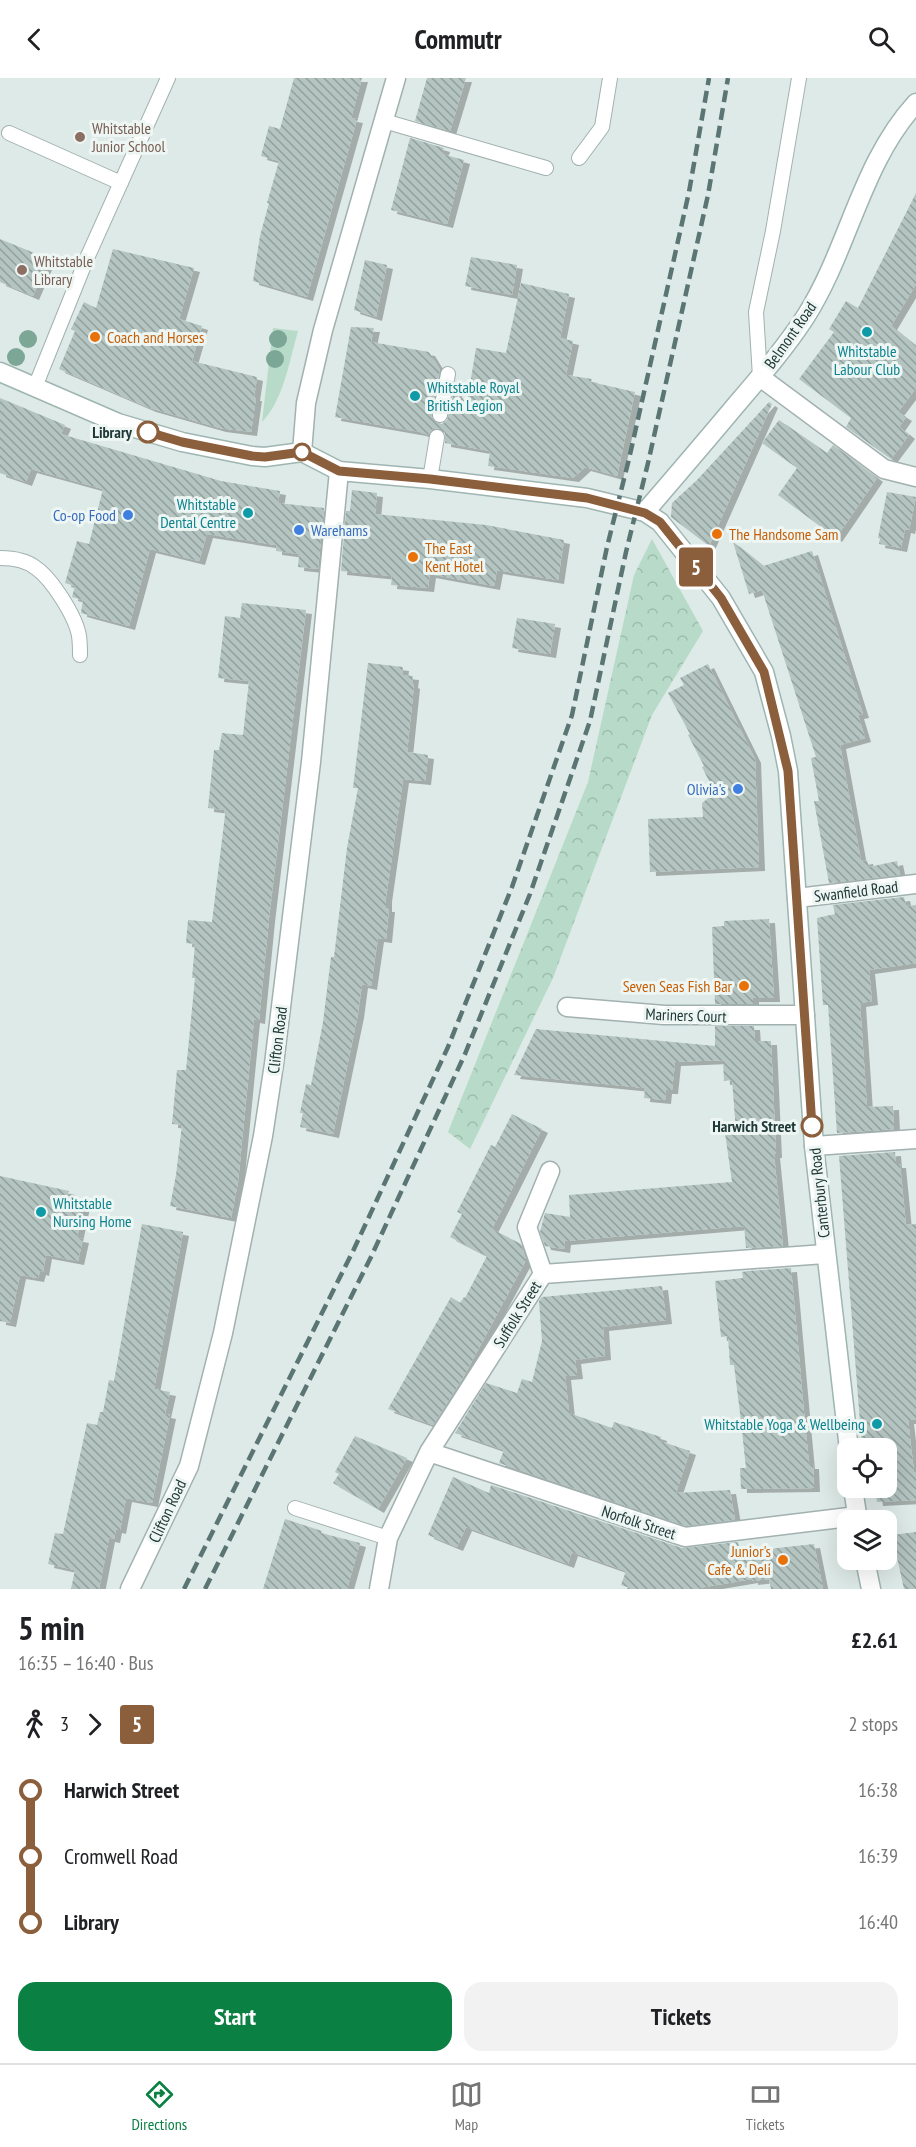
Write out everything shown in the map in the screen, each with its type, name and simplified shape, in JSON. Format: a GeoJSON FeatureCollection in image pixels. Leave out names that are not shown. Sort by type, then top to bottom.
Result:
{"type":"FeatureCollection","features":[{"type":"Feature","properties":{"kind":"street"},"geometry":{"type":"LineString","coordinates":[[302,452],[306,403],[322,330],[396,78]]}},
{"type":"Feature","properties":{"kind":"street","name":"Belmont Road"},"geometry":{"type":"LineString","coordinates":[[645,513],[760,377],[806,315],[842,245],[878,157],[899,122],[916,103]]}},
{"type":"Feature","properties":{"kind":"street"},"geometry":{"type":"LineString","coordinates":[[0,372],[118,423],[182,442],[252,456],[265,457],[302,452],[339,471],[430,479],[587,498],[645,513]]}},
{"type":"Feature","properties":{"kind":"street"},"geometry":{"type":"LineString","coordinates":[[760,377],[884,469],[916,477]]}},
{"type":"Feature","properties":{"kind":"street","name":"Clifton Road"},"geometry":{"type":"LineString","coordinates":[[130,1589],[189,1466],[223,1333],[263,1136],[311,762],[339,471]]}},
{"type":"Feature","properties":{"kind":"street","name":"Canterbury Road"},"geometry":{"type":"LineString","coordinates":[[645,513],[660,522],[721,598],[764,672],[788,771],[814,1146],[848,1438]]}},
{"type":"Feature","properties":{"kind":"street","name":"Swanfield Road"},"geometry":{"type":"LineString","coordinates":[[797,898],[916,884]]}},
{"type":"Feature","properties":{"kind":"street","name":"Mariners Court"},"geometry":{"type":"LineString","coordinates":[[567,1007],[676,1016],[805,1016]]}},
{"type":"Feature","properties":{"kind":"street"},"geometry":{"type":"LineString","coordinates":[[814,1146],[916,1139]]}},
{"type":"Feature","properties":{"kind":"street"},"geometry":{"type":"LineString","coordinates":[[543,1274],[526,1227],[550,1171]]}},
{"type":"Feature","properties":{"kind":"street","name":"Suffolk Street"},"geometry":{"type":"LineString","coordinates":[[379,1589],[388,1538],[429,1452],[543,1274],[825,1254]]}},
{"type":"Feature","properties":{"kind":"street","name":"Norfolk Street"},"geometry":{"type":"LineString","coordinates":[[429,1452],[685,1537],[837,1520]]}},
{"type":"Feature","properties":{"kind":"street"},"geometry":{"type":"LineString","coordinates":[[867,1570],[870,1589]]}},
{"type":"Feature","properties":{"kind":"lane"},"geometry":{"type":"LineString","coordinates":[[35,387],[87,258],[168,78]]}},
{"type":"Feature","properties":{"kind":"lane"},"geometry":{"type":"LineString","coordinates":[[579,158],[602,127],[610,78]]}},
{"type":"Feature","properties":{"kind":"lane"},"geometry":{"type":"LineString","coordinates":[[760,377],[756,312],[773,231],[799,78]]}},
{"type":"Feature","properties":{"kind":"lane"},"geometry":{"type":"LineString","coordinates":[[384,121],[546,168]]}},
{"type":"Feature","properties":{"kind":"lane"},"geometry":{"type":"LineString","coordinates":[[9,133],[121,183]]}},
{"type":"Feature","properties":{"kind":"lane"},"geometry":{"type":"LineString","coordinates":[[440,415],[448,374]]}},
{"type":"Feature","properties":{"kind":"lane"},"geometry":{"type":"LineString","coordinates":[[430,479],[437,437]]}},
{"type":"Feature","properties":{"kind":"lane"},"geometry":{"type":"LineString","coordinates":[[0,558],[11,558],[35,567],[50,582],[70,612],[79,635],[80,655]]}},
{"type":"Feature","properties":{"kind":"lane"},"geometry":{"type":"LineString","coordinates":[[295,1508],[388,1538]]}},
{"type":"Feature","properties":{"kind":"green space"},"geometry":{"type":"Polygon","coordinates":[[[273,328],[298,331],[281,391],[262,422],[273,328]]]}},
{"type":"Feature","properties":{"kind":"green space"},"geometry":{"type":"Polygon","coordinates":[[[652,539],[703,631],[652,715],[553,978],[470,1149],[448,1132],[588,782],[634,575],[652,539]]]}},
{"type":"Feature","properties":{"kind":"building"},"geometry":{"type":"Polygon","coordinates":[[[294,78],[362,78],[351,118],[357,119],[307,297],[253,281],[260,236],[269,203],[267,203],[279,161],[261,156],[269,126],[280,129],[294,78]]]}},
{"type":"Feature","properties":{"kind":"building"},"geometry":{"type":"Polygon","coordinates":[[[427,78],[466,78],[450,131],[415,121],[427,78]]]}},
{"type":"Feature","properties":{"kind":"building"},"geometry":{"type":"Polygon","coordinates":[[[410,138],[444,148],[442,154],[464,160],[447,224],[391,210],[410,138]]]}},
{"type":"Feature","properties":{"kind":"building"},"geometry":{"type":"Polygon","coordinates":[[[916,193],[916,284],[891,326],[916,346],[916,388],[898,412],[906,417],[899,427],[909,435],[891,459],[846,427],[851,418],[799,379],[834,332],[829,329],[846,301],[858,308],[916,193]]]}},
{"type":"Feature","properties":{"kind":"building","name":"Whitstable Library"},"geometry":{"type":"Polygon","coordinates":[[[0,239],[49,259],[33,296],[0,282],[0,239]]]}},
{"type":"Feature","properties":{"kind":"building"},"geometry":{"type":"Polygon","coordinates":[[[113,249],[194,268],[179,319],[202,326],[192,361],[257,377],[251,432],[220,428],[150,408],[59,369],[75,331],[71,329],[84,302],[96,308],[113,249]]]}},
{"type":"Feature","properties":{"kind":"building"},"geometry":{"type":"Polygon","coordinates":[[[471,257],[517,265],[512,295],[465,286],[471,257]]]}},
{"type":"Feature","properties":{"kind":"building"},"geometry":{"type":"Polygon","coordinates":[[[365,260],[387,265],[376,317],[354,310],[365,260]]]}},
{"type":"Feature","properties":{"kind":"building"},"geometry":{"type":"Polygon","coordinates":[[[521,283],[569,294],[560,338],[573,341],[566,375],[592,379],[591,382],[635,392],[617,476],[585,467],[573,478],[488,466],[490,451],[445,443],[445,433],[439,428],[433,429],[428,435],[335,417],[351,327],[374,328],[371,342],[429,352],[440,370],[431,413],[435,422],[442,424],[447,420],[454,390],[466,409],[476,348],[506,353],[521,283]]]}},
{"type":"Feature","properties":{"kind":"building"},"geometry":{"type":"Polygon","coordinates":[[[0,398],[65,425],[61,434],[221,481],[280,491],[278,503],[324,508],[318,569],[298,567],[299,554],[276,551],[276,545],[207,534],[199,561],[150,549],[129,626],[81,613],[83,600],[72,597],[75,586],[65,583],[77,541],[89,544],[103,489],[31,469],[26,482],[0,473],[0,398]]]}},
{"type":"Feature","properties":{"kind":"building"},"geometry":{"type":"Polygon","coordinates":[[[769,402],[772,404],[709,546],[671,517],[672,503],[697,480],[769,402]]]}},
{"type":"Feature","properties":{"kind":"building"},"geometry":{"type":"Polygon","coordinates":[[[779,420],[827,453],[833,445],[877,478],[836,538],[778,495],[797,468],[762,443],[779,420]]]}},
{"type":"Feature","properties":{"kind":"building"},"geometry":{"type":"Polygon","coordinates":[[[352,490],[377,493],[375,514],[486,525],[564,540],[558,580],[497,570],[494,586],[430,574],[428,588],[391,585],[392,576],[341,571],[346,511],[350,511],[352,490]]]}},
{"type":"Feature","properties":{"kind":"building"},"geometry":{"type":"Polygon","coordinates":[[[887,492],[916,497],[909,530],[905,529],[901,548],[879,544],[880,538],[878,538],[887,492]]]}},
{"type":"Feature","properties":{"kind":"building"},"geometry":{"type":"Polygon","coordinates":[[[733,542],[763,566],[812,551],[863,714],[858,715],[865,738],[840,745],[861,861],[867,860],[869,867],[897,861],[900,875],[829,883],[814,801],[819,801],[811,758],[816,757],[762,590],[749,594],[733,542]]]}},
{"type":"Feature","properties":{"kind":"building"},"geometry":{"type":"Polygon","coordinates":[[[242,603],[306,610],[259,1020],[254,1019],[238,1182],[231,1218],[170,1206],[182,1125],[172,1124],[177,1070],[186,1070],[195,978],[192,978],[195,944],[186,943],[188,920],[212,922],[225,815],[224,810],[208,808],[214,750],[219,750],[222,733],[243,735],[249,681],[218,678],[225,616],[240,618],[242,603]]]}},
{"type":"Feature","properties":{"kind":"building"},"geometry":{"type":"Polygon","coordinates":[[[517,618],[555,624],[550,654],[512,648],[517,618]]]}},
{"type":"Feature","properties":{"kind":"building"},"geometry":{"type":"Polygon","coordinates":[[[368,663],[403,667],[402,675],[413,676],[407,752],[428,755],[425,781],[403,779],[386,898],[386,908],[389,908],[386,939],[378,938],[371,986],[362,984],[333,1134],[300,1127],[303,1113],[300,1113],[306,1084],[311,1085],[323,1022],[331,957],[334,957],[347,848],[358,788],[353,788],[368,663]]]}},
{"type":"Feature","properties":{"kind":"building"},"geometry":{"type":"Polygon","coordinates":[[[708,664],[755,759],[759,867],[650,872],[648,819],[703,817],[702,803],[715,793],[688,735],[690,734],[668,693],[684,685],[680,678],[708,664]]]}},
{"type":"Feature","properties":{"kind":"building"},"geometry":{"type":"Polygon","coordinates":[[[904,897],[906,906],[916,905],[916,963],[869,970],[872,1001],[860,1003],[867,1107],[893,1106],[894,1129],[837,1133],[828,1005],[823,1005],[817,918],[835,914],[833,905],[904,897]]]}},
{"type":"Feature","properties":{"kind":"building"},"geometry":{"type":"Polygon","coordinates":[[[769,919],[774,998],[753,998],[753,1004],[715,1004],[712,927],[724,926],[724,921],[769,919]]]}},
{"type":"Feature","properties":{"kind":"building"},"geometry":{"type":"Polygon","coordinates":[[[715,1026],[754,1026],[755,1041],[771,1041],[776,1154],[774,1154],[783,1246],[746,1248],[744,1226],[565,1241],[564,1249],[545,1246],[540,1232],[545,1213],[570,1217],[569,1195],[732,1182],[725,1133],[736,1131],[732,1080],[724,1081],[723,1060],[675,1062],[672,1090],[666,1090],[665,1100],[644,1098],[645,1088],[514,1075],[536,1029],[715,1046],[715,1026]]]}},
{"type":"Feature","properties":{"kind":"building"},"geometry":{"type":"Polygon","coordinates":[[[512,1114],[542,1129],[492,1229],[521,1244],[526,1260],[464,1376],[433,1425],[388,1409],[451,1297],[460,1303],[465,1298],[487,1256],[450,1237],[462,1214],[457,1212],[491,1145],[495,1147],[512,1114]]]}},
{"type":"Feature","properties":{"kind":"building"},"geometry":{"type":"Polygon","coordinates":[[[895,1152],[896,1164],[900,1164],[906,1225],[916,1224],[916,1420],[908,1420],[914,1472],[916,1472],[916,1500],[877,1502],[876,1498],[897,1498],[897,1438],[861,1438],[839,1156],[895,1152]]]}},
{"type":"Feature","properties":{"kind":"building","name":"Whitstable Nursing Home"},"geometry":{"type":"Polygon","coordinates":[[[0,1176],[69,1191],[67,1196],[85,1199],[77,1238],[83,1239],[78,1261],[46,1255],[43,1272],[40,1271],[38,1278],[20,1275],[10,1323],[0,1321],[0,1176]]]}},
{"type":"Feature","properties":{"kind":"building"},"geometry":{"type":"Polygon","coordinates":[[[142,1224],[183,1232],[154,1389],[170,1392],[165,1414],[170,1415],[152,1503],[126,1498],[120,1530],[116,1529],[114,1539],[109,1538],[99,1589],[71,1589],[75,1570],[48,1564],[55,1533],[63,1534],[87,1423],[97,1425],[100,1412],[103,1412],[109,1380],[114,1381],[142,1224]]]}},
{"type":"Feature","properties":{"kind":"building"},"geometry":{"type":"Polygon","coordinates":[[[791,1268],[809,1465],[813,1465],[814,1488],[741,1489],[740,1468],[746,1468],[734,1365],[730,1365],[728,1336],[721,1337],[715,1281],[743,1278],[742,1272],[791,1268]]]}},
{"type":"Feature","properties":{"kind":"building"},"geometry":{"type":"Polygon","coordinates":[[[662,1286],[666,1320],[603,1327],[605,1356],[575,1360],[577,1375],[565,1376],[569,1413],[612,1428],[614,1422],[661,1437],[660,1441],[690,1451],[676,1493],[730,1490],[735,1520],[686,1526],[499,1463],[504,1450],[455,1433],[486,1383],[517,1393],[522,1379],[532,1382],[542,1341],[539,1301],[542,1297],[662,1286]]]}},
{"type":"Feature","properties":{"kind":"building"},"geometry":{"type":"Polygon","coordinates":[[[355,1436],[407,1458],[378,1509],[333,1483],[339,1474],[335,1472],[355,1436]]]}},
{"type":"Feature","properties":{"kind":"building"},"geometry":{"type":"Polygon","coordinates":[[[453,1477],[489,1493],[491,1485],[682,1548],[738,1542],[740,1552],[814,1544],[823,1589],[771,1589],[769,1579],[752,1581],[752,1579],[693,1589],[633,1589],[621,1585],[626,1571],[572,1552],[568,1564],[466,1527],[457,1547],[428,1535],[453,1477]]]}},
{"type":"Feature","properties":{"kind":"building"},"geometry":{"type":"Polygon","coordinates":[[[285,1519],[322,1531],[321,1533],[360,1543],[347,1589],[263,1589],[285,1519]]]}},
{"type":"Feature","properties":{"kind":"building"},"geometry":{"type":"Polygon","coordinates":[[[916,1532],[916,1589],[904,1589],[897,1558],[897,1534],[916,1532]]]}},
{"type":"Feature","properties":{"kind":"railway"},"geometry":{"type":"LineString","coordinates":[[184,1589],[354,1249],[448,1047],[512,887],[572,715],[607,547],[689,192],[709,78]]}},
{"type":"Feature","properties":{"kind":"railway"},"geometry":{"type":"LineString","coordinates":[[205,1589],[371,1257],[465,1054],[530,894],[590,721],[626,552],[708,195],[728,78]]}},
{"type":"Feature","properties":{"kind":"bus line","name":"5"},"geometry":{"type":"LineString","coordinates":[[148,432],[182,442],[252,456],[265,457],[302,452],[339,471],[430,479],[587,498],[645,513],[660,522],[721,598],[764,672],[781,736],[788,771],[812,1126]]}},
{"type":"Feature","properties":{"kind":"place","name":"Whitstable Junior School"},"geometry":{"type":"Point","coordinates":[80,137]}},
{"type":"Feature","properties":{"kind":"place","name":"Whitstable Library"},"geometry":{"type":"Point","coordinates":[22,270]}},
{"type":"Feature","properties":{"kind":"place","name":"Whitstable Labour Club"},"geometry":{"type":"Point","coordinates":[867,332]}},
{"type":"Feature","properties":{"kind":"place","name":"Coach and Horses"},"geometry":{"type":"Point","coordinates":[95,337]}},
{"type":"Feature","properties":{"kind":"place","name":"Whitstable Royal British Legion"},"geometry":{"type":"Point","coordinates":[415,396]}},
{"type":"Feature","properties":{"kind":"place","name":"Library"},"geometry":{"type":"Point","coordinates":[148,432]}},
{"type":"Feature","properties":{"kind":"place","name":"Whitstable Dental Centre"},"geometry":{"type":"Point","coordinates":[248,513]}},
{"type":"Feature","properties":{"kind":"place","name":"Co-op Food"},"geometry":{"type":"Point","coordinates":[128,515]}},
{"type":"Feature","properties":{"kind":"place","name":"Warehams"},"geometry":{"type":"Point","coordinates":[299,530]}},
{"type":"Feature","properties":{"kind":"place","name":"The Handsome Sam"},"geometry":{"type":"Point","coordinates":[717,534]}},
{"type":"Feature","properties":{"kind":"place","name":"The East Kent Hotel"},"geometry":{"type":"Point","coordinates":[413,557]}},
{"type":"Feature","properties":{"kind":"place","name":"Olivia's"},"geometry":{"type":"Point","coordinates":[738,789]}},
{"type":"Feature","properties":{"kind":"place","name":"Seven Seas Fish Bar"},"geometry":{"type":"Point","coordinates":[744,986]}},
{"type":"Feature","properties":{"kind":"place","name":"Harwich Street"},"geometry":{"type":"Point","coordinates":[812,1126]}},
{"type":"Feature","properties":{"kind":"place","name":"Whitstable Nursing Home"},"geometry":{"type":"Point","coordinates":[41,1212]}},
{"type":"Feature","properties":{"kind":"place","name":"Whitstable Yoga & Wellbeing"},"geometry":{"type":"Point","coordinates":[877,1424]}},
{"type":"Feature","properties":{"kind":"place","name":"Junior's Cafe & Deli"},"geometry":{"type":"Point","coordinates":[783,1560]}}]}
